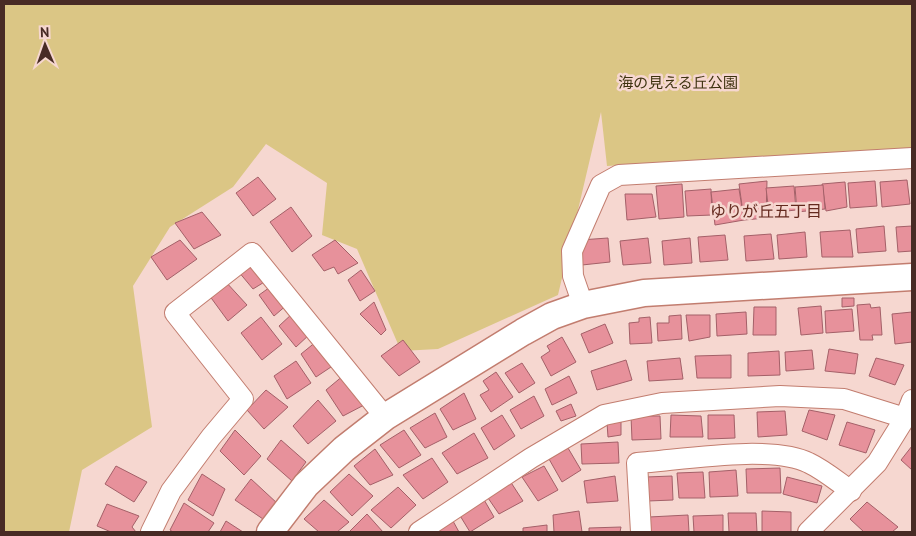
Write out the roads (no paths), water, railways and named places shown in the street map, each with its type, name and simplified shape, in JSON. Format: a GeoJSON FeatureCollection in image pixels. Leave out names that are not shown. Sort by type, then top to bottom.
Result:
{"type":"FeatureCollection","features":[{"type":"Feature","properties":{"kind":"street"},"geometry":{"type":"LineString","coordinates":[[583,305],[573,276],[572,251],[600,185],[619,175],[912,158]]}},
{"type":"Feature","properties":{"kind":"street"},"geometry":{"type":"LineString","coordinates":[[151,532],[171,491],[211,437],[243,399],[175,313],[252,252],[385,417]]}},
{"type":"Feature","properties":{"kind":"street"},"geometry":{"type":"LineString","coordinates":[[270,532],[306,485],[344,449],[385,417],[552,316],[583,305],[644,293],[912,278]]}},
{"type":"Feature","properties":{"kind":"street"},"geometry":{"type":"LineString","coordinates":[[419,532],[532,458],[604,415],[662,403],[780,396],[844,399],[909,409],[877,463],[808,532]]}},
{"type":"Feature","properties":{"kind":"street"},"geometry":{"type":"LineString","coordinates":[[641,532],[637,463],[764,453],[781,455],[810,463],[851,491]]}},
{"type":"Feature","properties":{"kind":"district","name":"ゆりが丘五丁目"},"geometry":{"type":"Point","coordinates":[766,211]}},
{"type":"Feature","properties":{"kind":"park label","name":"海の見える丘公園"},"geometry":{"type":"Point","coordinates":[678,83]}}]}
